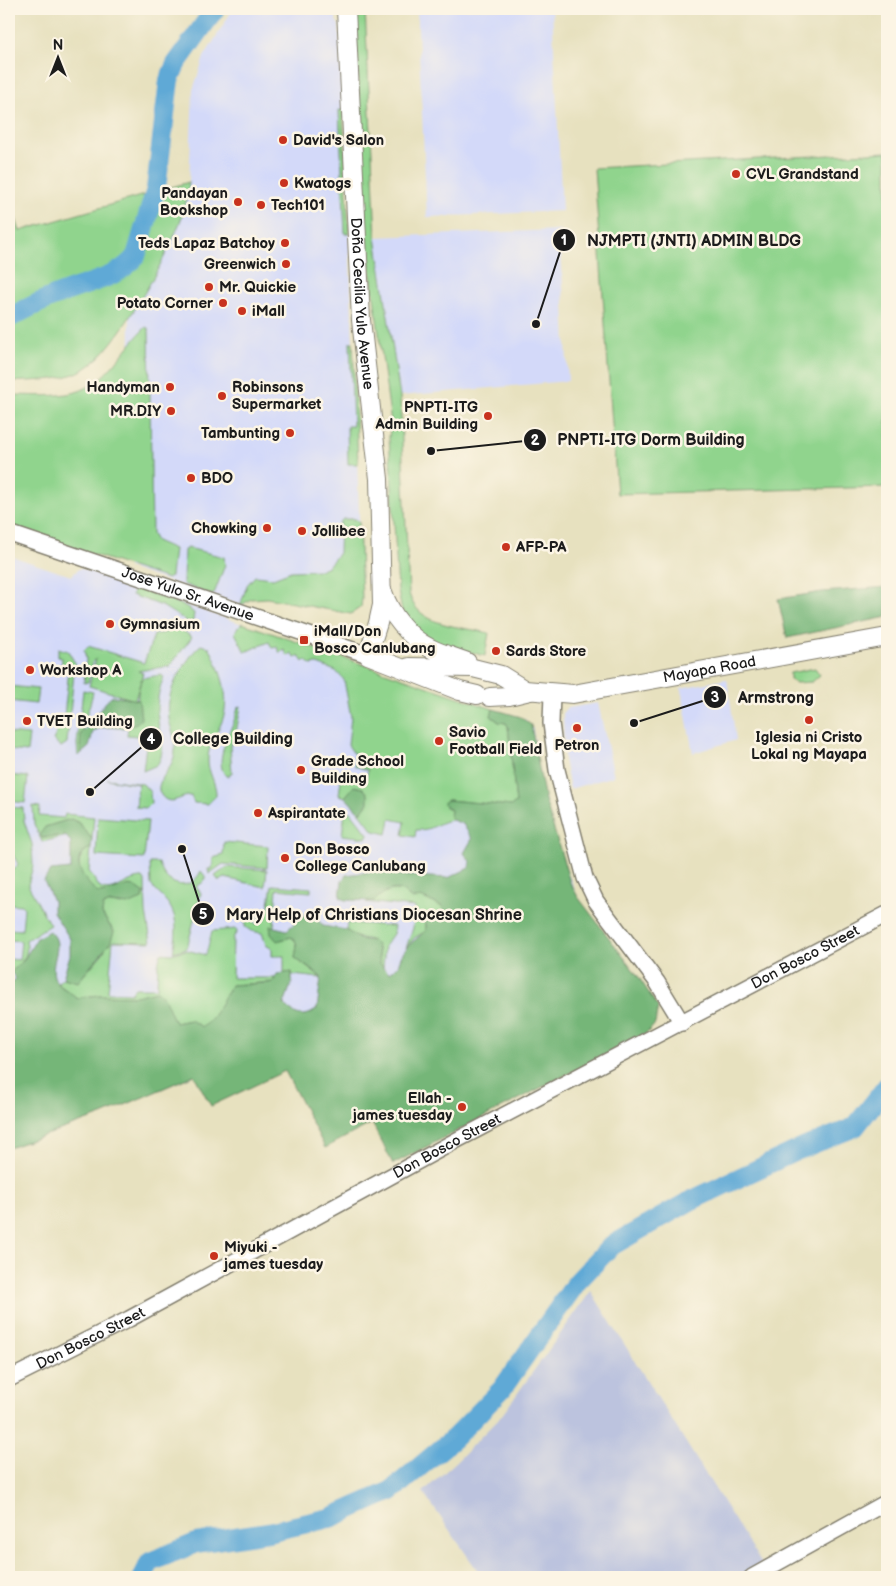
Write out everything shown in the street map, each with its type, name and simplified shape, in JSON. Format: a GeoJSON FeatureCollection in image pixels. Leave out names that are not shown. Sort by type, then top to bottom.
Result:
{"type":"FeatureCollection","features":[{"type":"Feature","properties":{"kind":"main road","name":"Doña Cecilia Yulo Avenue"},"geometry":{"type":"LineString","coordinates":[[346,9],[361,320],[379,479],[382,582],[380,615],[368,655]]}},
{"type":"Feature","properties":{"kind":"main road"},"geometry":{"type":"LineString","coordinates":[[382,582],[388,604],[402,625],[420,642],[437,652],[486,670]]}},
{"type":"Feature","properties":{"kind":"main road","name":"Mayapa Road"},"geometry":{"type":"LineString","coordinates":[[394,665],[486,670],[500,675],[521,689],[552,694],[574,694],[887,637]]}},
{"type":"Feature","properties":{"kind":"main road","name":"Mayapa Road"},"geometry":{"type":"LineString","coordinates":[[368,655],[484,696],[509,696],[530,691]]}},
{"type":"Feature","properties":{"kind":"street","name":"Jose Yulo Sr. Avenue"},"geometry":{"type":"LineString","coordinates":[[9,533],[368,655]]}},
{"type":"Feature","properties":{"kind":"street"},"geometry":{"type":"LineString","coordinates":[[552,694],[551,723],[557,770],[585,878],[596,900],[657,982],[682,1023]]}},
{"type":"Feature","properties":{"kind":"street","name":"Don Bosco Street"},"geometry":{"type":"LineString","coordinates":[[9,1379],[161,1302],[456,1140],[887,914]]}},
{"type":"Feature","properties":{"kind":"street"},"geometry":{"type":"LineString","coordinates":[[752,1577],[887,1502]]}},
{"type":"Feature","properties":{"kind":"shaded area","name":"iMall"},"geometry":{"type":"Polygon","coordinates":[[[233,9],[336,9],[336,21],[339,25],[349,234],[362,599],[361,607],[351,614],[267,598],[251,599],[242,606],[128,568],[130,316],[170,244],[185,209],[189,182],[193,90],[204,57],[233,9]]]}},
{"type":"Feature","properties":{"kind":"shaded area"},"geometry":{"type":"Polygon","coordinates":[[[417,9],[552,9],[562,211],[427,217],[417,9]]]}},
{"type":"Feature","properties":{"kind":"shaded area"},"geometry":{"type":"Polygon","coordinates":[[[560,230],[568,381],[400,396],[376,237],[560,230]]]}},
{"type":"Feature","properties":{"kind":"shaded area","name":"Don Bosco College Canlubang"},"geometry":{"type":"Polygon","coordinates":[[[9,553],[11,556],[71,576],[80,568],[471,703],[525,719],[533,729],[540,778],[559,852],[578,897],[195,1075],[102,1115],[9,1148],[9,553]]]}},
{"type":"Feature","properties":{"kind":"shaded area"},"geometry":{"type":"Polygon","coordinates":[[[727,679],[736,740],[693,753],[681,688],[727,679]]]}},
{"type":"Feature","properties":{"kind":"shaded area"},"geometry":{"type":"Polygon","coordinates":[[[598,703],[614,776],[570,789],[564,759],[563,712],[568,708],[598,703]]]}},
{"type":"Feature","properties":{"kind":"shaded area"},"geometry":{"type":"Polygon","coordinates":[[[591,1291],[762,1564],[738,1577],[482,1577],[423,1492],[457,1461],[502,1415],[591,1291]]]}},
{"type":"Feature","properties":{"kind":"green space"},"geometry":{"type":"Polygon","coordinates":[[[355,9],[365,9],[376,237],[400,396],[409,593],[421,613],[430,619],[453,626],[489,633],[485,656],[438,643],[417,631],[402,611],[398,591],[389,437],[391,423],[366,238],[355,9]]]}},
{"type":"Feature","properties":{"kind":"green space"},"geometry":{"type":"Polygon","coordinates":[[[339,110],[343,110],[349,234],[345,234],[339,110]]]}},
{"type":"Feature","properties":{"kind":"green space"},"geometry":{"type":"Polygon","coordinates":[[[887,152],[887,487],[617,494],[594,168],[887,152]]]}},
{"type":"Feature","properties":{"kind":"green space"},"geometry":{"type":"Polygon","coordinates":[[[189,182],[182,217],[174,238],[153,279],[126,323],[98,358],[86,368],[68,376],[9,382],[9,198],[20,231],[189,182]]]}},
{"type":"Feature","properties":{"kind":"green space"},"geometry":{"type":"Polygon","coordinates":[[[146,327],[149,329],[152,534],[156,541],[174,549],[171,576],[168,579],[9,527],[9,395],[53,395],[80,391],[102,377],[146,327]]]}},
{"type":"Feature","properties":{"kind":"green space"},"geometry":{"type":"Polygon","coordinates":[[[350,342],[353,342],[358,464],[348,464],[347,426],[353,426],[350,342]]]}},
{"type":"Feature","properties":{"kind":"green space"},"geometry":{"type":"Polygon","coordinates":[[[343,519],[356,519],[359,522],[361,607],[351,614],[267,598],[251,599],[240,606],[247,585],[255,576],[273,578],[291,571],[319,570],[328,566],[339,553],[340,522],[343,519]]]}},
{"type":"Feature","properties":{"kind":"green space"},"geometry":{"type":"Polygon","coordinates":[[[188,548],[224,557],[225,565],[214,594],[211,595],[183,584],[184,550],[188,548]]]}},
{"type":"Feature","properties":{"kind":"green space"},"geometry":{"type":"Polygon","coordinates":[[[134,587],[187,607],[194,613],[193,621],[188,622],[162,606],[132,595],[134,587]]]}},
{"type":"Feature","properties":{"kind":"green space"},"geometry":{"type":"Polygon","coordinates":[[[887,587],[887,617],[787,638],[778,599],[822,592],[887,587]]]}},
{"type":"Feature","properties":{"kind":"green space"},"geometry":{"type":"Polygon","coordinates":[[[242,623],[493,709],[491,716],[499,722],[506,723],[508,726],[516,804],[511,806],[448,800],[445,806],[451,810],[450,816],[452,820],[442,822],[428,829],[416,830],[415,837],[403,835],[405,822],[390,819],[387,834],[374,831],[360,813],[367,802],[368,794],[366,791],[357,787],[345,797],[339,795],[341,779],[366,778],[368,770],[355,766],[354,754],[348,745],[351,717],[344,680],[336,671],[317,664],[311,665],[305,660],[303,662],[299,656],[295,658],[292,653],[288,656],[284,650],[280,653],[277,647],[272,648],[269,642],[245,652],[235,633],[242,623]]]}},
{"type":"Feature","properties":{"kind":"green space"},"geometry":{"type":"Polygon","coordinates":[[[173,624],[192,637],[170,666],[138,671],[143,673],[135,700],[89,686],[96,659],[93,661],[88,682],[84,683],[86,659],[84,650],[88,646],[144,663],[154,635],[167,632],[173,624]]]}},
{"type":"Feature","properties":{"kind":"green space"},"geometry":{"type":"Polygon","coordinates":[[[201,645],[210,648],[224,686],[225,696],[224,716],[210,746],[208,755],[208,764],[216,796],[207,804],[194,803],[191,796],[172,801],[164,799],[159,790],[161,780],[174,758],[175,751],[175,740],[168,708],[173,686],[196,649],[201,645]]]}},
{"type":"Feature","properties":{"kind":"green space"},"geometry":{"type":"Polygon","coordinates":[[[58,648],[68,651],[75,663],[67,743],[61,747],[53,740],[57,732],[55,729],[56,716],[64,716],[69,669],[61,668],[62,658],[58,657],[58,648]]]}},
{"type":"Feature","properties":{"kind":"green space"},"geometry":{"type":"Polygon","coordinates":[[[815,668],[820,675],[812,682],[796,683],[790,679],[790,673],[815,668]]]}},
{"type":"Feature","properties":{"kind":"green space"},"geometry":{"type":"Polygon","coordinates":[[[161,675],[164,677],[159,692],[157,708],[162,754],[157,765],[143,771],[147,737],[127,735],[128,728],[138,719],[140,713],[138,690],[142,678],[161,675]]]}},
{"type":"Feature","properties":{"kind":"green space"},"geometry":{"type":"Polygon","coordinates":[[[9,686],[38,689],[36,704],[9,701],[9,686]]]}},
{"type":"Feature","properties":{"kind":"green space"},"geometry":{"type":"Polygon","coordinates":[[[83,690],[93,692],[82,731],[82,753],[78,756],[77,744],[83,690]]]}},
{"type":"Feature","properties":{"kind":"green space"},"geometry":{"type":"Polygon","coordinates":[[[113,696],[139,700],[141,719],[128,727],[105,727],[93,732],[89,747],[82,753],[80,747],[81,733],[113,696]]]}},
{"type":"Feature","properties":{"kind":"green space"},"geometry":{"type":"Polygon","coordinates":[[[241,706],[235,738],[230,746],[232,773],[227,777],[222,770],[222,753],[238,707],[241,706]]]}},
{"type":"Feature","properties":{"kind":"green space"},"geometry":{"type":"Polygon","coordinates":[[[493,709],[521,717],[531,725],[545,800],[570,882],[578,897],[638,976],[658,1007],[655,1024],[647,1033],[393,1164],[372,1123],[325,1148],[285,1071],[211,1106],[194,1075],[102,1115],[9,1148],[9,985],[16,979],[11,972],[23,961],[37,938],[49,931],[54,936],[57,942],[53,968],[56,981],[77,998],[99,995],[136,996],[157,991],[164,997],[175,1023],[190,1020],[202,1027],[212,1018],[231,985],[273,982],[277,974],[292,972],[292,982],[284,1004],[300,1015],[313,1012],[317,1009],[321,977],[295,958],[297,946],[294,939],[291,937],[277,941],[271,934],[270,926],[287,930],[294,924],[293,917],[310,915],[323,926],[346,930],[359,939],[373,941],[377,945],[380,964],[389,973],[398,966],[405,950],[426,931],[426,919],[442,912],[443,907],[421,897],[413,899],[404,892],[395,889],[388,891],[374,901],[345,900],[340,897],[342,881],[346,875],[376,871],[397,875],[448,878],[469,868],[470,861],[464,853],[472,839],[463,824],[452,820],[450,816],[451,810],[443,803],[448,800],[511,806],[516,803],[508,726],[506,723],[499,722],[491,716],[493,709]]]}},
{"type":"Feature","properties":{"kind":"green space"},"geometry":{"type":"Polygon","coordinates":[[[9,733],[29,735],[27,752],[9,750],[9,733]]]}},
{"type":"Feature","properties":{"kind":"green space"},"geometry":{"type":"Polygon","coordinates":[[[9,775],[28,777],[25,803],[9,801],[9,775]]]}},
{"type":"Feature","properties":{"kind":"green space"},"geometry":{"type":"Polygon","coordinates":[[[107,779],[143,784],[150,792],[151,803],[146,808],[136,807],[138,784],[107,779]]]}},
{"type":"Feature","properties":{"kind":"green space"},"geometry":{"type":"Polygon","coordinates":[[[354,786],[363,788],[368,794],[368,803],[360,813],[345,797],[354,786]]]}},
{"type":"Feature","properties":{"kind":"green space"},"geometry":{"type":"Polygon","coordinates":[[[33,806],[40,807],[39,816],[64,818],[65,814],[94,817],[92,839],[79,823],[71,819],[45,827],[54,837],[62,834],[68,836],[42,842],[34,824],[33,806]]]}},
{"type":"Feature","properties":{"kind":"green space"},"geometry":{"type":"Polygon","coordinates":[[[9,807],[23,808],[24,821],[32,844],[33,866],[28,885],[50,925],[26,940],[26,955],[21,963],[9,974],[9,959],[19,960],[21,941],[9,940],[9,929],[22,930],[24,908],[21,905],[9,904],[9,870],[15,869],[18,864],[9,847],[9,807]]]}},
{"type":"Feature","properties":{"kind":"green space"},"geometry":{"type":"Polygon","coordinates":[[[345,812],[351,812],[368,834],[366,838],[342,835],[345,812]]]}},
{"type":"Feature","properties":{"kind":"green space"},"geometry":{"type":"Polygon","coordinates":[[[98,817],[148,821],[144,859],[96,856],[98,817]]]}},
{"type":"Feature","properties":{"kind":"green space"},"geometry":{"type":"Polygon","coordinates":[[[71,819],[79,823],[92,839],[91,848],[80,857],[79,863],[80,870],[88,883],[98,893],[129,886],[140,889],[144,894],[142,899],[128,905],[111,903],[103,906],[102,914],[114,932],[110,943],[78,982],[63,978],[70,955],[70,939],[53,912],[53,901],[44,881],[50,871],[71,869],[71,842],[65,835],[42,838],[40,834],[45,827],[71,819]]]}},
{"type":"Feature","properties":{"kind":"green space"},"geometry":{"type":"Polygon","coordinates":[[[224,842],[268,846],[267,868],[223,864],[209,874],[208,869],[212,869],[213,858],[223,855],[224,842]]]}},
{"type":"Feature","properties":{"kind":"green space"},"geometry":{"type":"Polygon","coordinates":[[[91,848],[89,871],[100,888],[105,890],[116,888],[137,878],[143,878],[145,881],[146,912],[151,942],[113,941],[108,992],[131,993],[135,988],[157,988],[158,964],[161,953],[171,954],[186,950],[206,955],[212,931],[236,929],[237,932],[233,938],[232,978],[275,978],[273,982],[231,985],[215,1014],[202,1027],[190,1020],[175,1023],[157,991],[137,996],[99,995],[77,998],[57,983],[63,978],[78,982],[103,953],[114,931],[102,914],[103,906],[111,903],[121,905],[142,899],[144,894],[140,889],[129,886],[98,893],[87,883],[80,871],[80,859],[91,848]]]}},
{"type":"Feature","properties":{"kind":"green space"},"geometry":{"type":"Polygon","coordinates":[[[150,863],[159,863],[166,877],[178,884],[190,883],[201,871],[205,876],[205,881],[196,887],[201,893],[187,948],[173,952],[176,931],[175,918],[170,906],[151,885],[150,863]]]}},
{"type":"Feature","properties":{"kind":"green space"},"geometry":{"type":"Polygon","coordinates":[[[227,867],[267,870],[265,887],[225,878],[219,881],[215,876],[227,867]]]}},
{"type":"Feature","properties":{"kind":"green space"},"geometry":{"type":"Polygon","coordinates":[[[272,885],[311,888],[311,892],[277,889],[274,926],[270,926],[281,940],[291,937],[294,939],[297,946],[295,958],[321,978],[292,975],[292,972],[284,975],[284,956],[272,956],[272,949],[266,945],[262,933],[251,931],[245,927],[245,918],[253,917],[254,923],[258,924],[259,916],[268,910],[272,885]]]}},
{"type":"Feature","properties":{"kind":"green space"},"geometry":{"type":"Polygon","coordinates":[[[394,890],[403,891],[409,897],[421,897],[443,907],[442,912],[426,919],[426,931],[414,938],[406,948],[413,928],[415,907],[366,902],[394,890]]]}},
{"type":"Feature","properties":{"kind":"green space"},"geometry":{"type":"Polygon","coordinates":[[[347,923],[394,926],[393,934],[385,945],[383,968],[378,948],[374,942],[350,934],[346,930],[347,923]]]}},
{"type":"Feature","properties":{"kind":"waterway"},"geometry":{"type":"LineString","coordinates":[[9,318],[51,298],[113,274],[121,270],[136,256],[156,189],[169,80],[176,64],[215,9]]}},
{"type":"Feature","properties":{"kind":"waterway"},"geometry":{"type":"LineString","coordinates":[[143,1577],[150,1562],[196,1543],[268,1532],[330,1518],[391,1491],[454,1438],[502,1389],[577,1282],[611,1246],[690,1201],[798,1150],[855,1127],[887,1086]]}},
{"type":"Feature","properties":{"kind":"place","name":"David's Salon"},"geometry":{"type":"Point","coordinates":[283,140]}},
{"type":"Feature","properties":{"kind":"place","name":"CVL Grandstand"},"geometry":{"type":"Point","coordinates":[736,174]}},
{"type":"Feature","properties":{"kind":"place","name":"Kwatogs"},"geometry":{"type":"Point","coordinates":[284,183]}},
{"type":"Feature","properties":{"kind":"place","name":"Pandayan Bookshop"},"geometry":{"type":"Point","coordinates":[238,202]}},
{"type":"Feature","properties":{"kind":"place","name":"Tech101"},"geometry":{"type":"Point","coordinates":[261,205]}},
{"type":"Feature","properties":{"kind":"place","name":"Teds Lapaz Batchoy"},"geometry":{"type":"Point","coordinates":[285,243]}},
{"type":"Feature","properties":{"kind":"place","name":"Greenwich"},"geometry":{"type":"Point","coordinates":[286,264]}},
{"type":"Feature","properties":{"kind":"place","name":"Mr. Quickie"},"geometry":{"type":"Point","coordinates":[209,287]}},
{"type":"Feature","properties":{"kind":"place","name":"Potato Corner"},"geometry":{"type":"Point","coordinates":[223,303]}},
{"type":"Feature","properties":{"kind":"place","name":"iMall"},"geometry":{"type":"Point","coordinates":[242,311]}},
{"type":"Feature","properties":{"kind":"place","name":"NJMPTI (JNTI) ADMIN BLDG"},"geometry":{"type":"Point","coordinates":[536,324]}},
{"type":"Feature","properties":{"kind":"place","name":"Handyman"},"geometry":{"type":"Point","coordinates":[170,387]}},
{"type":"Feature","properties":{"kind":"place","name":"Robinsons Supermarket"},"geometry":{"type":"Point","coordinates":[222,396]}},
{"type":"Feature","properties":{"kind":"place","name":"MR.DIY"},"geometry":{"type":"Point","coordinates":[171,411]}},
{"type":"Feature","properties":{"kind":"place","name":"PNPTI-ITG Admin Building"},"geometry":{"type":"Point","coordinates":[488,416]}},
{"type":"Feature","properties":{"kind":"place","name":"Tambunting"},"geometry":{"type":"Point","coordinates":[290,433]}},
{"type":"Feature","properties":{"kind":"place","name":"PNPTI-ITG Dorm Building"},"geometry":{"type":"Point","coordinates":[431,451]}},
{"type":"Feature","properties":{"kind":"place","name":"BDO"},"geometry":{"type":"Point","coordinates":[191,478]}},
{"type":"Feature","properties":{"kind":"place","name":"Chowking"},"geometry":{"type":"Point","coordinates":[267,528]}},
{"type":"Feature","properties":{"kind":"place","name":"Jollibee"},"geometry":{"type":"Point","coordinates":[302,531]}},
{"type":"Feature","properties":{"kind":"place","name":"AFP-PA"},"geometry":{"type":"Point","coordinates":[506,547]}},
{"type":"Feature","properties":{"kind":"place","name":"Gymnasium"},"geometry":{"type":"Point","coordinates":[110,624]}},
{"type":"Feature","properties":{"kind":"place","name":"iMall/Don Bosco Canlubang"},"geometry":{"type":"Point","coordinates":[304,640]}},
{"type":"Feature","properties":{"kind":"place","name":"Sards Store"},"geometry":{"type":"Point","coordinates":[496,651]}},
{"type":"Feature","properties":{"kind":"place","name":"Workshop A"},"geometry":{"type":"Point","coordinates":[30,670]}},
{"type":"Feature","properties":{"kind":"place","name":"Iglesia ni Cristo Lokal ng Mayapa"},"geometry":{"type":"Point","coordinates":[809,720]}},
{"type":"Feature","properties":{"kind":"place","name":"TVET Building"},"geometry":{"type":"Point","coordinates":[27,721]}},
{"type":"Feature","properties":{"kind":"place","name":"Armstrong"},"geometry":{"type":"Point","coordinates":[634,723]}},
{"type":"Feature","properties":{"kind":"place","name":"Petron"},"geometry":{"type":"Point","coordinates":[577,728]}},
{"type":"Feature","properties":{"kind":"place","name":"Savio Football Field"},"geometry":{"type":"Point","coordinates":[439,741]}},
{"type":"Feature","properties":{"kind":"place","name":"Grade School Building"},"geometry":{"type":"Point","coordinates":[301,770]}},
{"type":"Feature","properties":{"kind":"place","name":"College Building"},"geometry":{"type":"Point","coordinates":[90,792]}},
{"type":"Feature","properties":{"kind":"place","name":"Aspirantate"},"geometry":{"type":"Point","coordinates":[258,813]}},
{"type":"Feature","properties":{"kind":"place","name":"Mary Help of Christians Diocesan Shrine"},"geometry":{"type":"Point","coordinates":[182,849]}},
{"type":"Feature","properties":{"kind":"place","name":"Don Bosco College Canlubang"},"geometry":{"type":"Point","coordinates":[285,858]}},
{"type":"Feature","properties":{"kind":"place","name":"Ellah - james tuesday"},"geometry":{"type":"Point","coordinates":[462,1107]}},
{"type":"Feature","properties":{"kind":"place","name":"Miyuki - james tuesday"},"geometry":{"type":"Point","coordinates":[214,1256]}}]}
